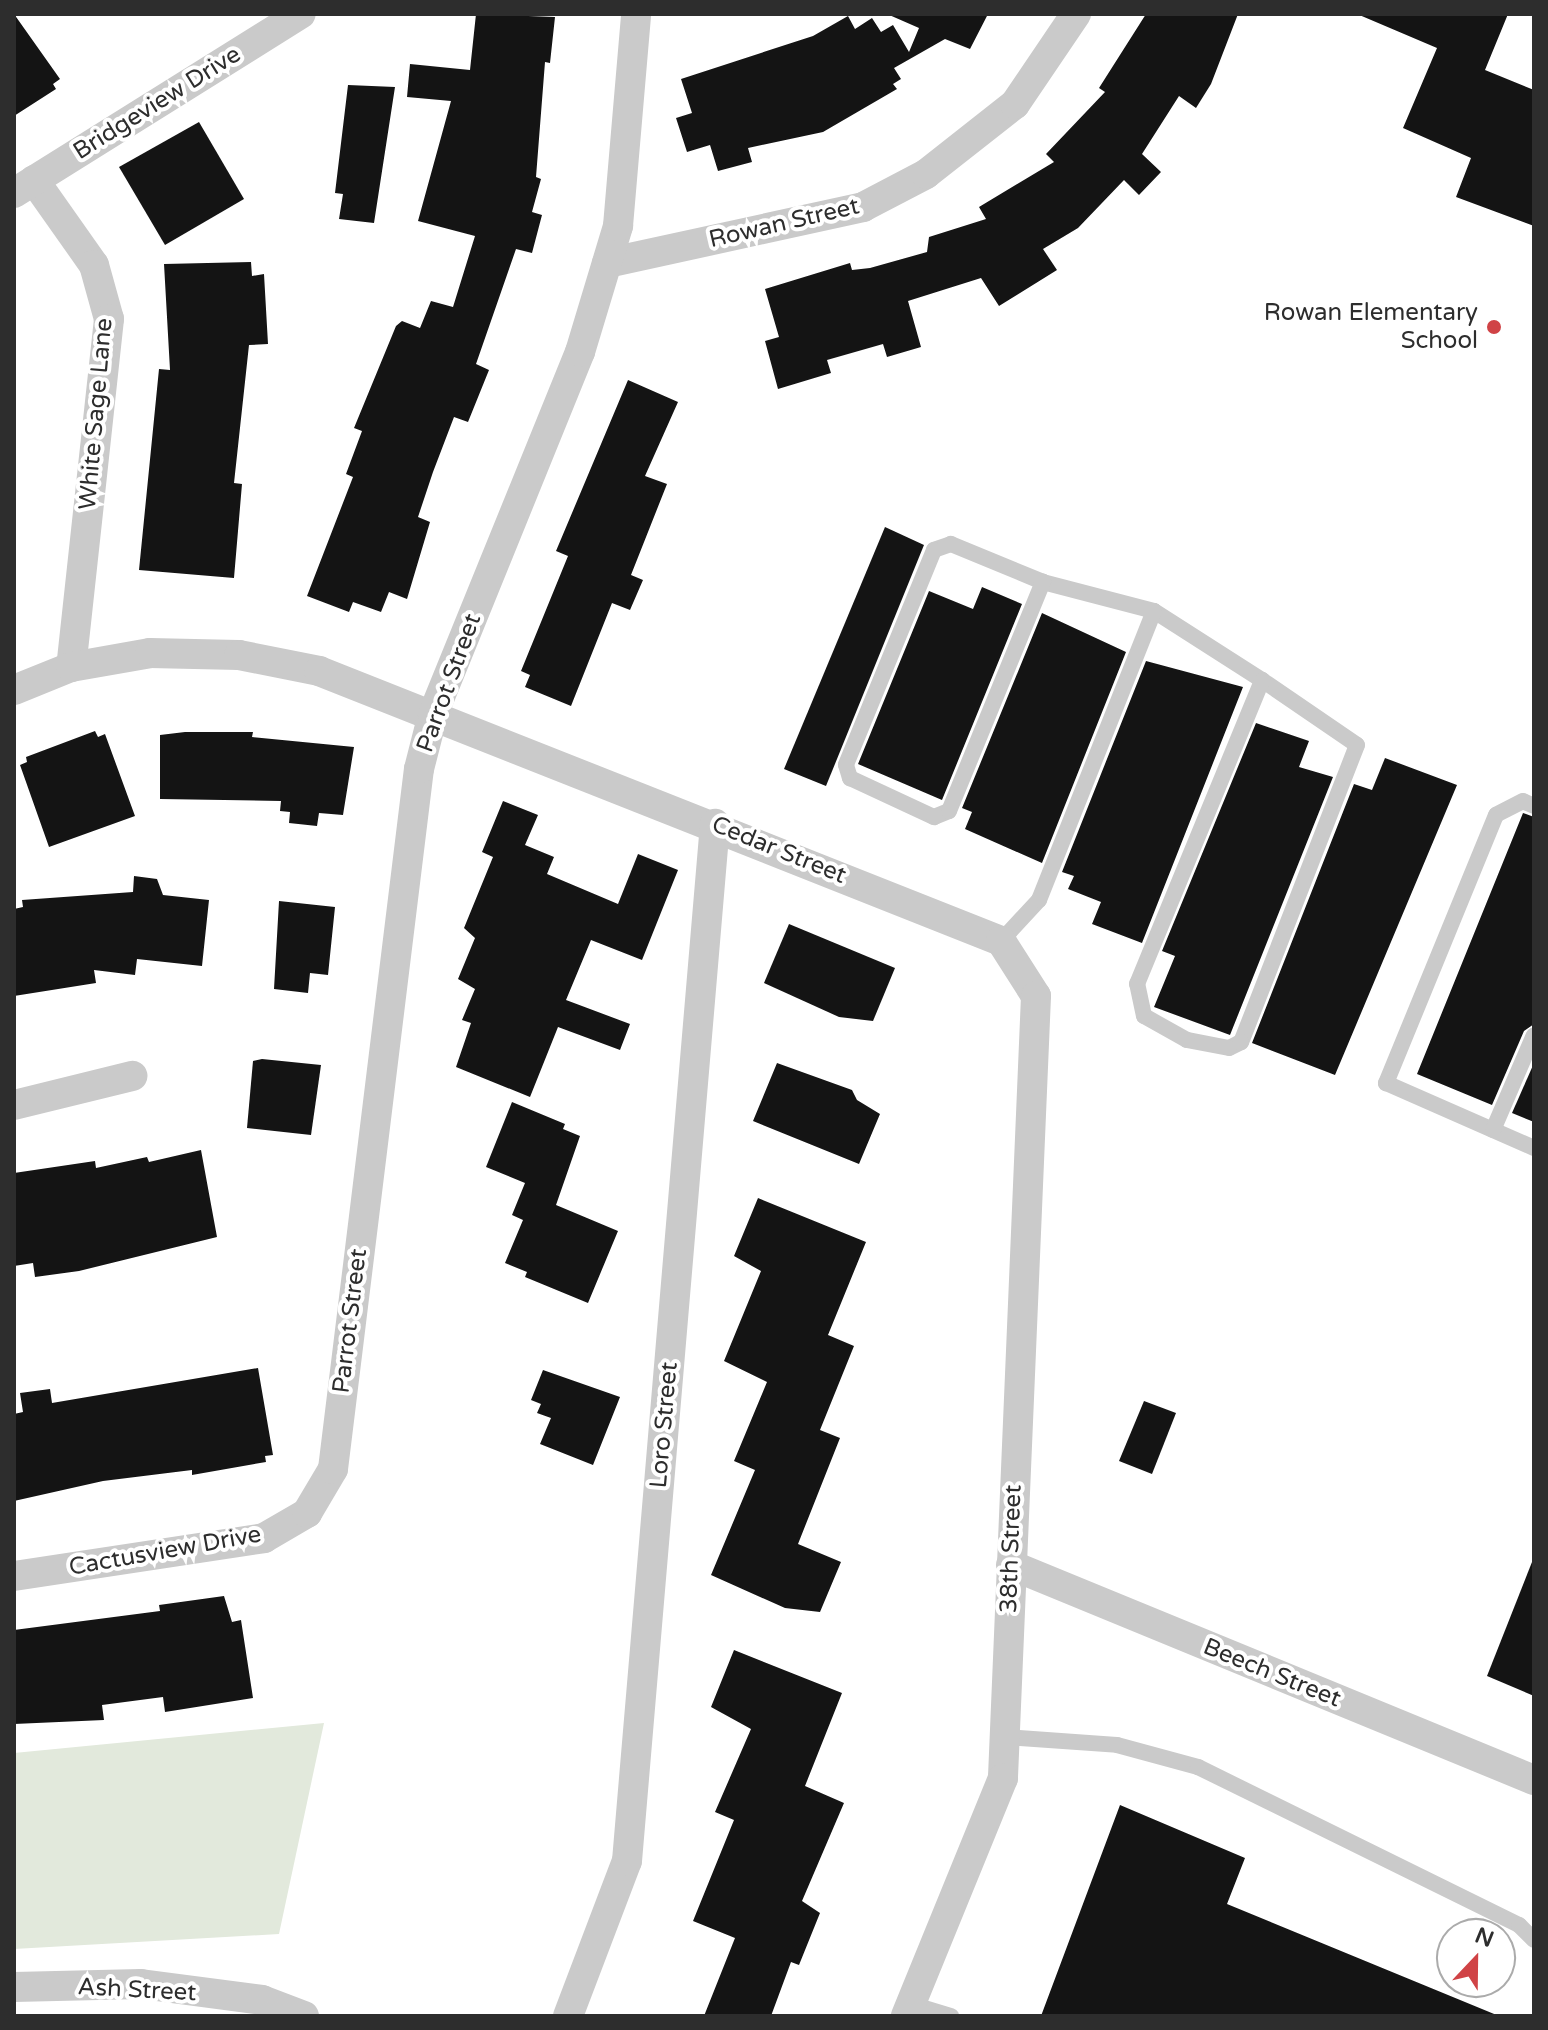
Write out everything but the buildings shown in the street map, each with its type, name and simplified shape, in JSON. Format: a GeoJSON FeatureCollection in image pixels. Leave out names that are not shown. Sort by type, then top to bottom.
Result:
{"type":"FeatureCollection","features":[{"type":"Feature","properties":{"kind":"street","name":"Bridgeview Drive"},"geometry":{"type":"LineString","coordinates":[[24,187],[301,14]]}},
{"type":"Feature","properties":{"kind":"street","name":"Parrot Street"},"geometry":{"type":"LineString","coordinates":[[333,1469],[419,769],[433,714],[580,352],[618,226],[636,14]]}},
{"type":"Feature","properties":{"kind":"street","name":"Rowan Street"},"geometry":{"type":"LineString","coordinates":[[607,263],[863,207],[901,188],[1015,104],[1076,14]]}},
{"type":"Feature","properties":{"kind":"street","name":"White Sage Lane"},"geometry":{"type":"LineString","coordinates":[[24,187],[94,265],[109,319],[71,667]]}},
{"type":"Feature","properties":{"kind":"street","name":"Cedar Street"},"geometry":{"type":"LineString","coordinates":[[14,690],[71,667],[150,653],[239,655],[319,671],[715,824],[1001,941]]}},
{"type":"Feature","properties":{"kind":"street","name":"Loro Street"},"geometry":{"type":"LineString","coordinates":[[568,2016],[627,1861],[715,824]]}},
{"type":"Feature","properties":{"kind":"street","name":"38th Street"},"geometry":{"type":"LineString","coordinates":[[909,2010],[1003,1778],[1036,996],[1001,941]]}},
{"type":"Feature","properties":{"kind":"street"},"geometry":{"type":"LineString","coordinates":[[14,1105],[132,1076]]}},
{"type":"Feature","properties":{"kind":"street","name":"Cactusview Drive"},"geometry":{"type":"LineString","coordinates":[[14,1576],[264,1538],[307,1513],[333,1469]]}},
{"type":"Feature","properties":{"kind":"street","name":"Beech Street"},"geometry":{"type":"LineString","coordinates":[[1011,1565],[1534,1780]]}},
{"type":"Feature","properties":{"kind":"street","name":"Ash Street"},"geometry":{"type":"LineString","coordinates":[[14,1987],[141,1984],[262,2000],[304,2016]]}},
{"type":"Feature","properties":{"kind":"lane"},"geometry":{"type":"LineString","coordinates":[[1043,582],[949,811],[934,817],[850,778],[846,765],[934,550],[951,544],[1043,582],[1154,611],[1262,680],[1357,745],[1241,1042],[1229,1048],[1187,1040],[1144,1016],[1137,984],[1262,680]]}},
{"type":"Feature","properties":{"kind":"lane"},"geometry":{"type":"LineString","coordinates":[[1001,941],[1039,900],[1154,611]]}},
{"type":"Feature","properties":{"kind":"lane"},"geometry":{"type":"LineString","coordinates":[[1534,806],[1523,801],[1496,815],[1386,1083],[1534,1148]]}},
{"type":"Feature","properties":{"kind":"lane"},"geometry":{"type":"LineString","coordinates":[[1493,1130],[1534,1035]]}},
{"type":"Feature","properties":{"kind":"lane"},"geometry":{"type":"LineString","coordinates":[[1004,1737],[1117,1745],[1198,1767],[1519,1925],[1534,1940]]}},
{"type":"Feature","properties":{"kind":"lane"},"geometry":{"type":"LineString","coordinates":[[909,2010],[951,2016]]}},
{"type":"Feature","properties":{"kind":"shaded area"},"geometry":{"type":"Polygon","coordinates":[[[324,1723],[279,1934],[14,1949],[14,1753],[324,1723]]]}},
{"type":"Feature","properties":{"kind":"place","name":"Rowan Elementary School"},"geometry":{"type":"Point","coordinates":[1494,327]}}]}
